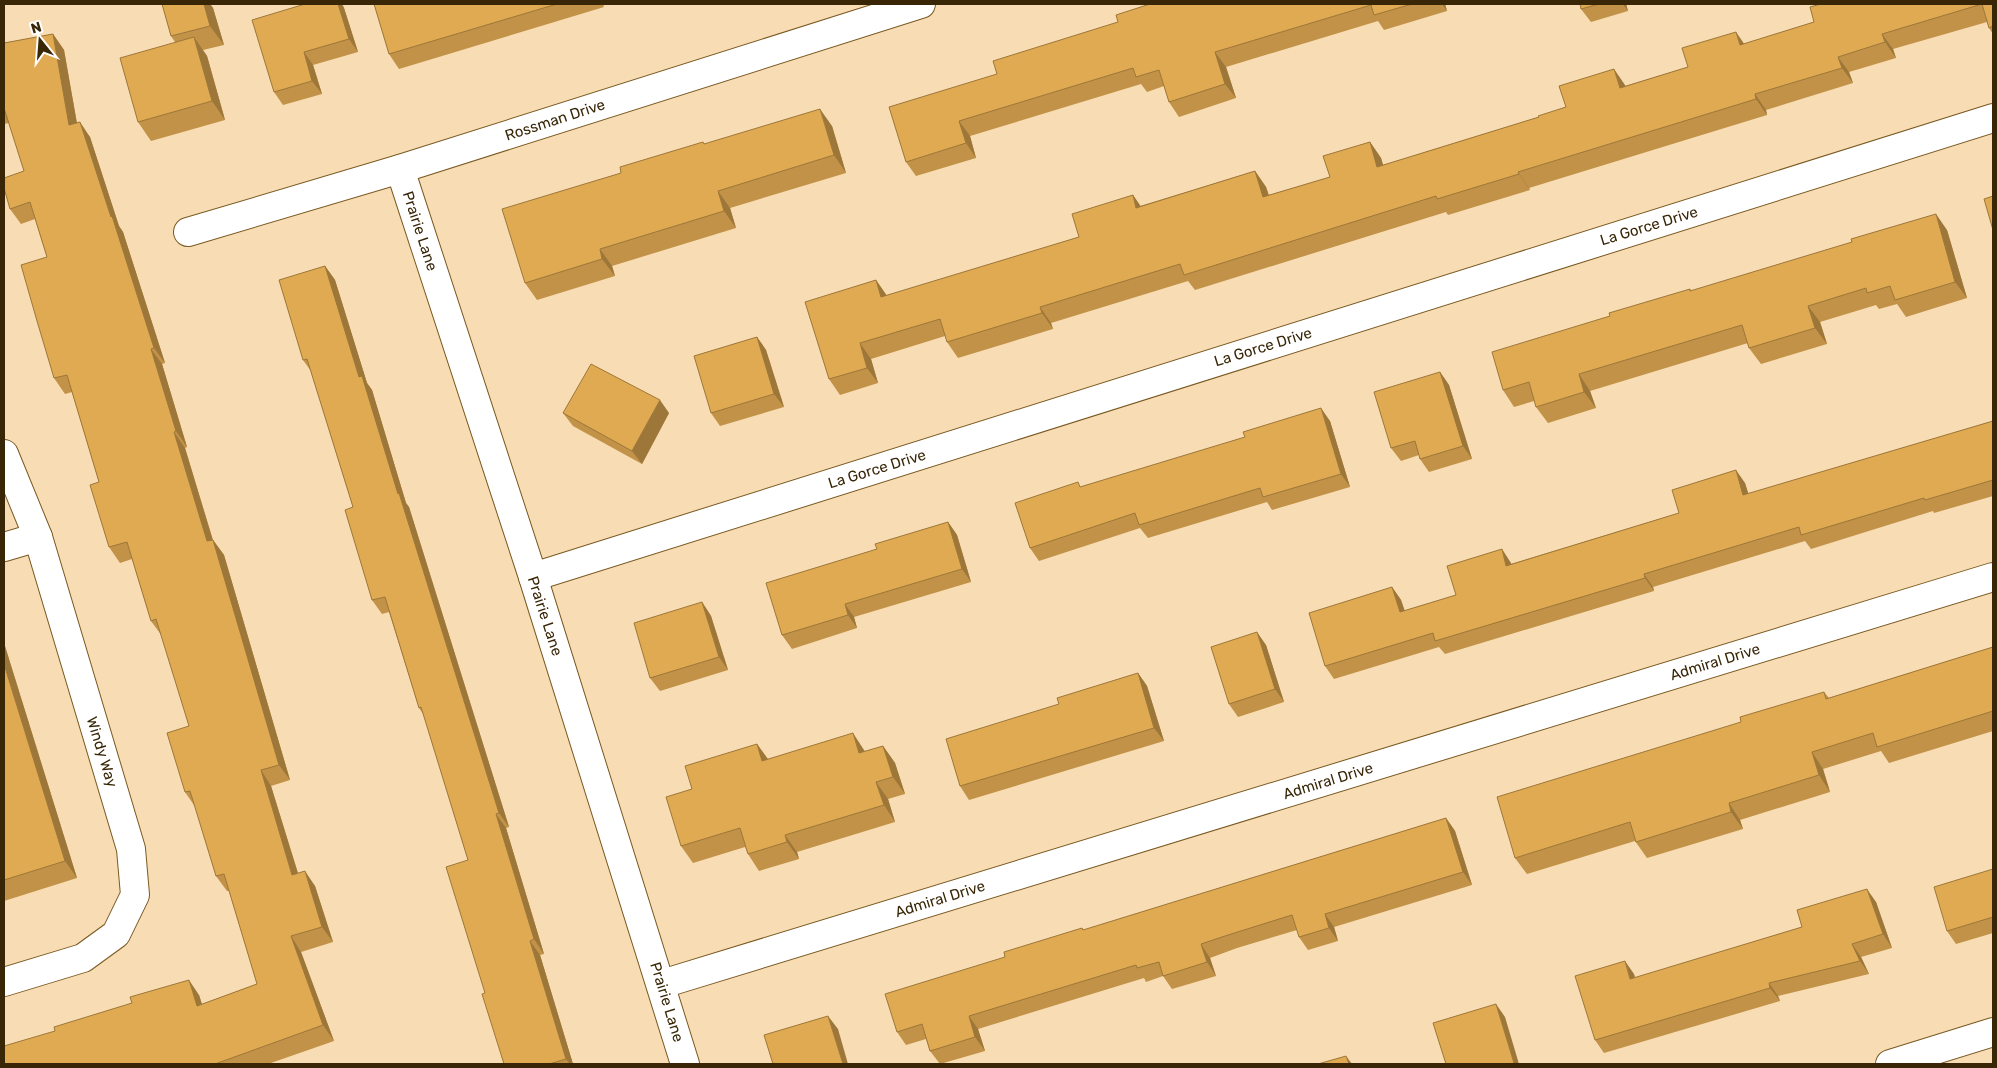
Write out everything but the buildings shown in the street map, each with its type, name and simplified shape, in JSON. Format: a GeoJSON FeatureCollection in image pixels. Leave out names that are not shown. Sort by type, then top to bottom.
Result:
{"type":"FeatureCollection","features":[{"type":"Feature","properties":{"kind":"street","name":"Rossman Drive"},"geometry":{"type":"LineString","coordinates":[[188,232],[400,169],[921,4]]}},
{"type":"Feature","properties":{"kind":"street","name":"La Gorce Drive"},"geometry":{"type":"LineString","coordinates":[[533,577],[1993,118]]}},
{"type":"Feature","properties":{"kind":"street","name":"Prairie Lane"},"geometry":{"type":"LineString","coordinates":[[400,169],[533,577],[686,1064]]}},
{"type":"Feature","properties":{"kind":"street","name":"Windy Way"},"geometry":{"type":"LineString","coordinates":[[4,454],[38,536],[131,848],[135,895],[116,934],[83,958],[4,982]]}},
{"type":"Feature","properties":{"kind":"street"},"geometry":{"type":"LineString","coordinates":[[4,547],[38,536]]}},
{"type":"Feature","properties":{"kind":"street","name":"Admiral Drive"},"geometry":{"type":"LineString","coordinates":[[662,984],[1993,577]]}},
{"type":"Feature","properties":{"kind":"street"},"geometry":{"type":"LineString","coordinates":[[1890,1064],[1993,1032]]}}]}
